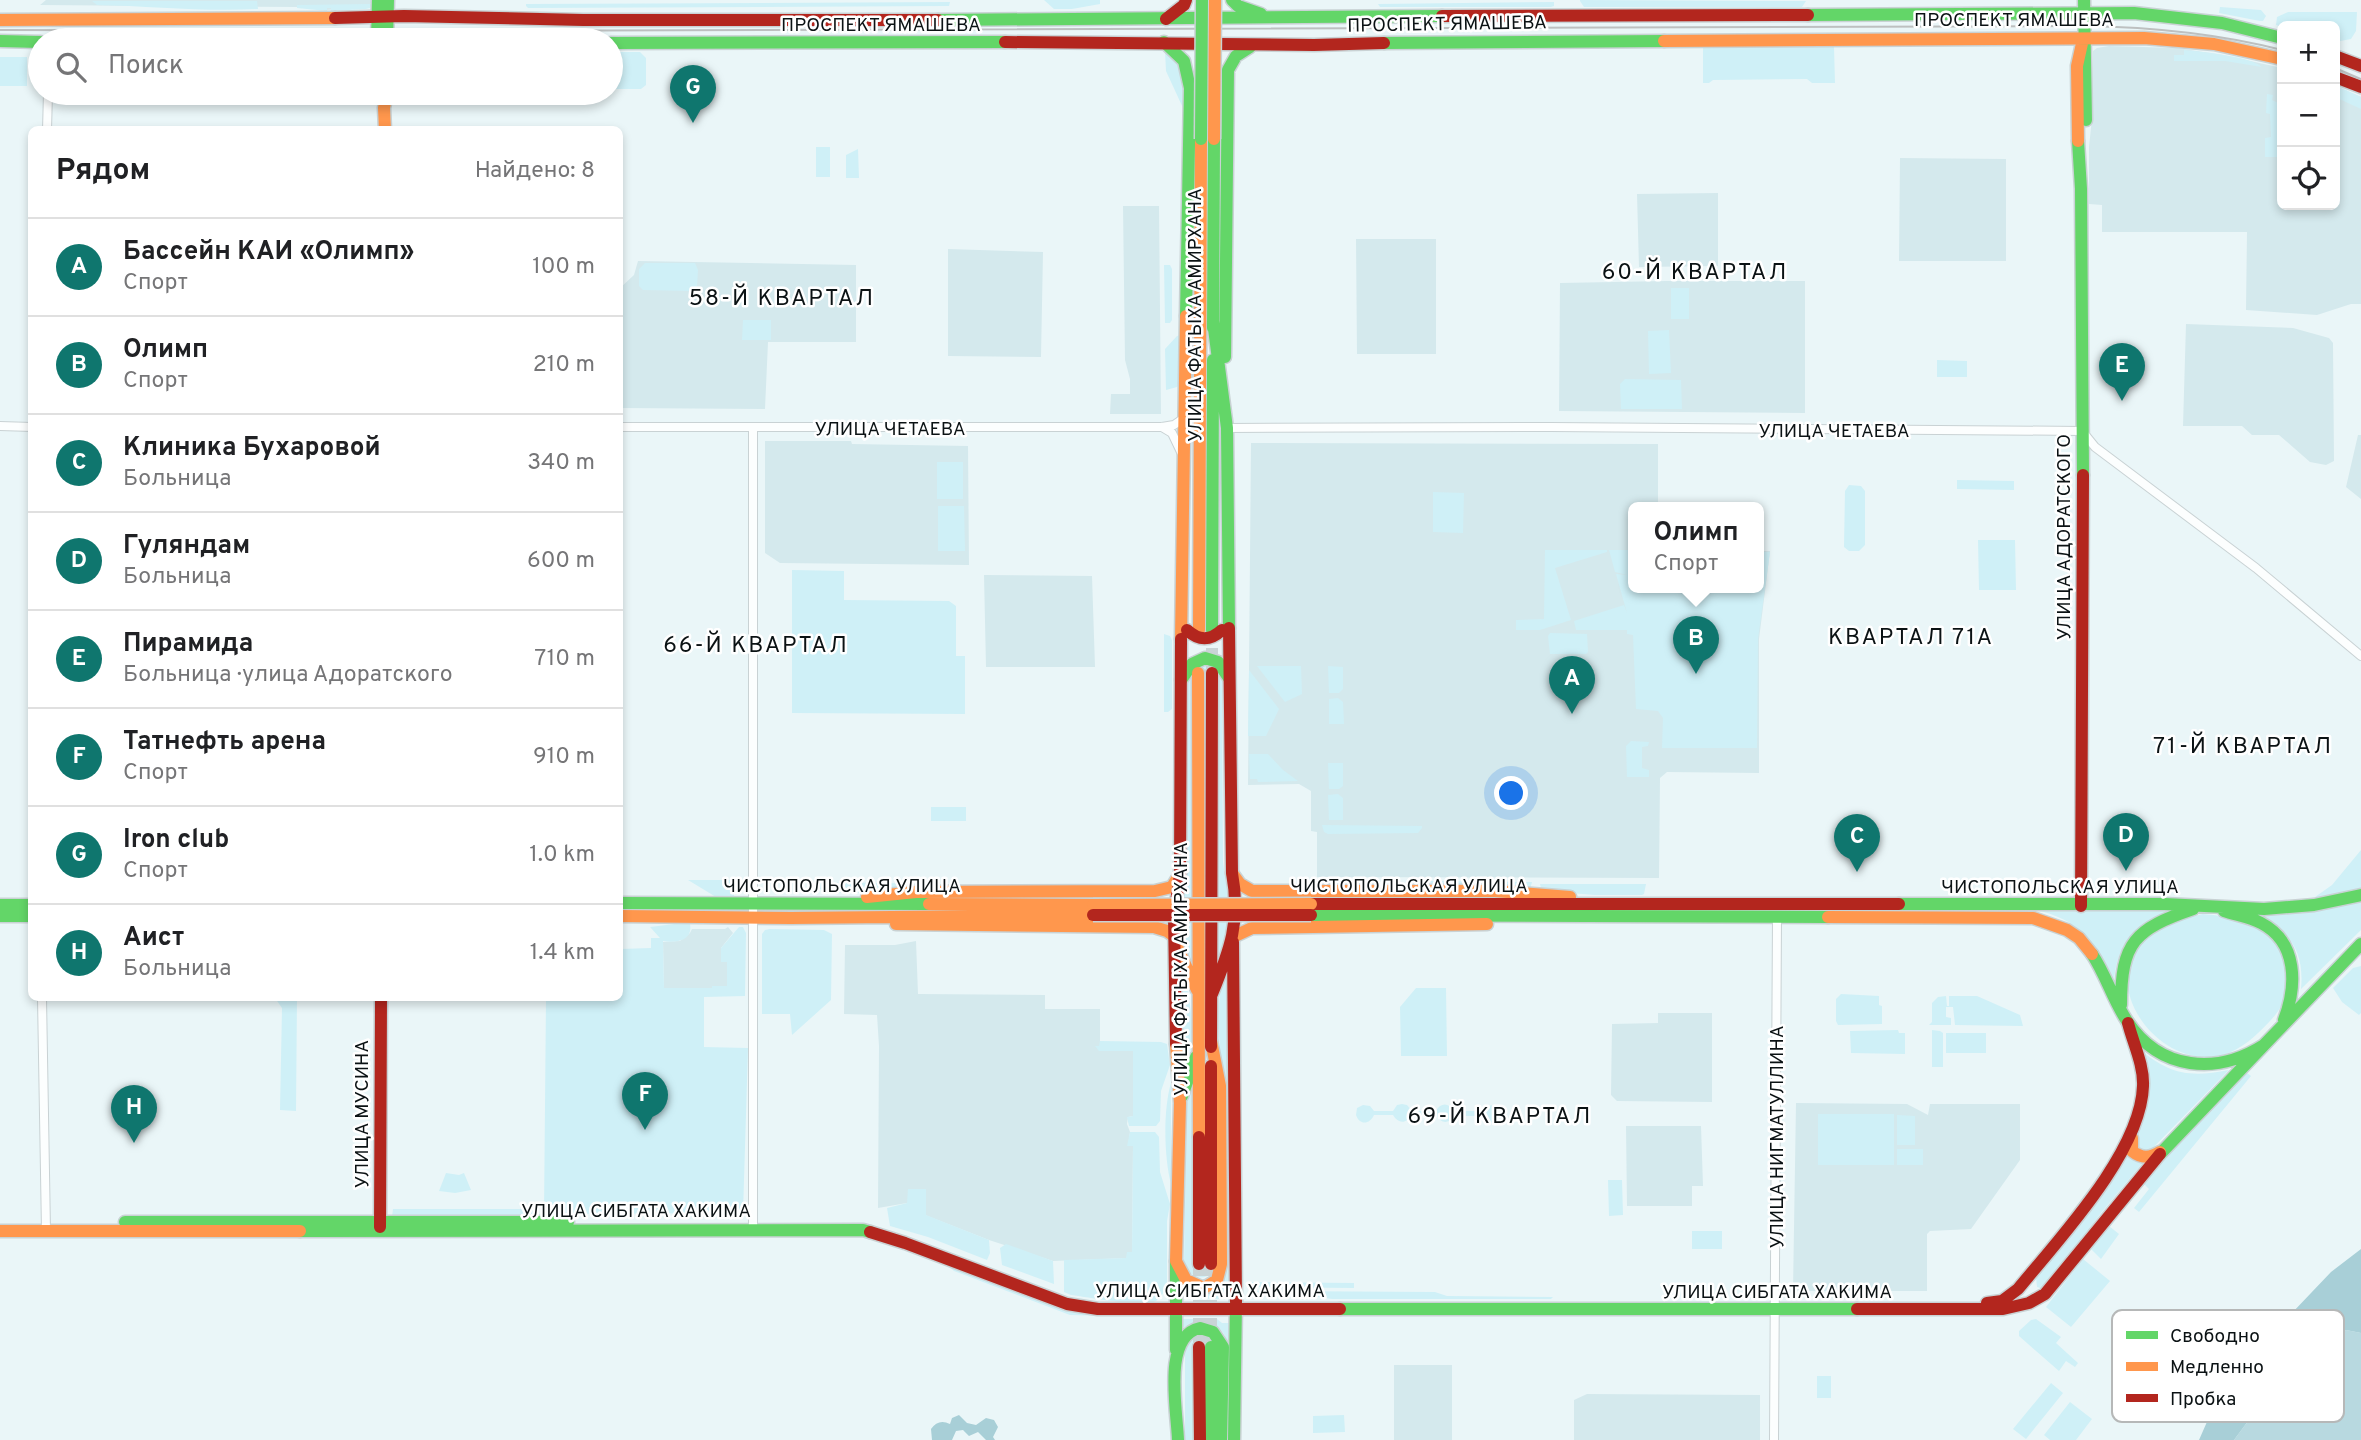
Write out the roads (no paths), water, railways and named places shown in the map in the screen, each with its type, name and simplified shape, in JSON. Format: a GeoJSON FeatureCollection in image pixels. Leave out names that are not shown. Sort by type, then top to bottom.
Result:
{"type":"FeatureCollection","features":[{"type":"Feature","properties":{"kind":"main road"},"geometry":{"type":"LineString","coordinates":[[378,0],[385,28]]}},
{"type":"Feature","properties":{"kind":"main road"},"geometry":{"type":"LineString","coordinates":[[380,28],[388,0]]}},
{"type":"Feature","properties":{"kind":"main road"},"geometry":{"type":"LineString","coordinates":[[1166,19],[1184,5],[1186,0]]}},
{"type":"Feature","properties":{"kind":"main road","name":"УЛИЦА ФАТЫХА АМИРХАНА"},"geometry":{"type":"LineString","coordinates":[[1202,0],[1207,139],[1213,321],[1205,630],[1200,348],[1207,139],[1215,0]]}},
{"type":"Feature","properties":{"kind":"main road"},"geometry":{"type":"LineString","coordinates":[[1232,0],[1238,6],[1268,17]]}},
{"type":"Feature","properties":{"kind":"main road","name":"ПРОСПЕКТ ЯМАШЕВА"},"geometry":{"type":"LineString","coordinates":[[0,20],[2022,15],[2083,6],[2173,15],[2277,37]]}},
{"type":"Feature","properties":{"kind":"main road","name":"УЛИЦА АДОРАТСКОГО"},"geometry":{"type":"LineString","coordinates":[[2081,906],[2081,169],[2077,66],[2083,38],[2083,6]]}},
{"type":"Feature","properties":{"kind":"main road","name":"ПРОСПЕКТ ЯМАШЕВА"},"geometry":{"type":"LineString","coordinates":[[623,43],[1261,44],[2083,38],[2182,40],[2227,46],[2277,59]]}},
{"type":"Feature","properties":{"kind":"main road"},"geometry":{"type":"LineString","coordinates":[[0,41],[28,42]]}},
{"type":"Feature","properties":{"kind":"main road"},"geometry":{"type":"LineString","coordinates":[[1164,42],[1183,56],[1187,64],[1190,88],[1180,680],[1180,874],[1176,898],[1174,1005],[1180,1103],[1175,1306],[1178,1440]]}},
{"type":"Feature","properties":{"kind":"main road"},"geometry":{"type":"LineString","coordinates":[[1224,388],[1228,70],[1233,57],[1239,51],[1261,44]]}},
{"type":"Feature","properties":{"kind":"main road"},"geometry":{"type":"LineString","coordinates":[[2340,58],[2361,66]]}},
{"type":"Feature","properties":{"kind":"main road"},"geometry":{"type":"LineString","coordinates":[[1190,88],[1194,78],[1206,71],[1218,74],[1228,89]]}},
{"type":"Feature","properties":{"kind":"main road"},"geometry":{"type":"LineString","coordinates":[[2340,79],[2361,88]]}},
{"type":"Feature","properties":{"kind":"main road"},"geometry":{"type":"LineString","coordinates":[[385,105],[385,126]]}},
{"type":"Feature","properties":{"kind":"main road"},"geometry":{"type":"LineString","coordinates":[[1213,321],[1224,388],[1227,428],[1232,873],[1237,906],[1234,939],[1237,1306],[1233,1440]]}},
{"type":"Feature","properties":{"kind":"main road"},"geometry":{"type":"LineString","coordinates":[[1186,413],[1200,348]]}},
{"type":"Feature","properties":{"kind":"main road"},"geometry":{"type":"LineString","coordinates":[[1181,617],[1191,634],[1206,639],[1222,632],[1228,617]]}},
{"type":"Feature","properties":{"kind":"main road"},"geometry":{"type":"LineString","coordinates":[[1180,680],[1188,666],[1194,661],[1206,658],[1213,659],[1222,666],[1230,681]]}},
{"type":"Feature","properties":{"kind":"main road","name":"УЛИЦА ФАТЫХА АМИРХАНА"},"geometry":{"type":"LineString","coordinates":[[1205,673],[1205,1264]]}},
{"type":"Feature","properties":{"kind":"main road"},"geometry":{"type":"LineString","coordinates":[[1232,873],[1248,890],[1495,891],[1576,897],[1622,904]]}},
{"type":"Feature","properties":{"kind":"main road"},"geometry":{"type":"LineString","coordinates":[[829,904],[886,894],[916,892],[1120,892],[1170,888],[1180,874]]}},
{"type":"Feature","properties":{"kind":"main road"},"geometry":{"type":"LineString","coordinates":[[1281,891],[1272,898],[1269,907],[1272,917],[1282,928]]}},
{"type":"Feature","properties":{"kind":"main road"},"geometry":{"type":"LineString","coordinates":[[1120,892],[1129,897],[1135,912],[1129,924],[1121,927]]}},
{"type":"Feature","properties":{"kind":"main road","name":"ЧИСТОПОЛЬСКАЯ УЛИЦА"},"geometry":{"type":"LineString","coordinates":[[623,916],[752,911],[829,904],[1093,910],[1311,910],[1622,904],[2165,904],[2214,908],[2281,907],[2341,901],[2361,895]]}},
{"type":"Feature","properties":{"kind":"main road","name":"ЧИСТОПОЛЬСКАЯ УЛИЦА"},"geometry":{"type":"LineString","coordinates":[[623,903],[847,918],[1093,910]]}},
{"type":"Feature","properties":{"kind":"main road"},"geometry":{"type":"LineString","coordinates":[[0,905],[28,905]]}},
{"type":"Feature","properties":{"kind":"main road","name":"ЧИСТОПОЛЬСКАЯ УЛИЦА"},"geometry":{"type":"LineString","coordinates":[[2120,1006],[2123,961],[2132,943],[2145,929],[2163,918],[2198,908]]}},
{"type":"Feature","properties":{"kind":"main road","name":"ЧИСТОПОЛЬСКАЯ УЛИЦА"},"geometry":{"type":"LineString","coordinates":[[2214,908],[2264,924],[2281,940],[2289,953],[2294,974],[2293,993],[2290,1009],[2279,1031]]}},
{"type":"Feature","properties":{"kind":"main road","name":"ЧИСТОПОЛЬСКАЯ УЛИЦА"},"geometry":{"type":"LineString","coordinates":[[1311,910],[1573,916],[2033,918],[2068,930],[2085,944],[2128,1023],[2160,1053],[2179,1062],[2199,1066],[2219,1065],[2241,1059],[2264,1045],[2361,944]]}},
{"type":"Feature","properties":{"kind":"main road"},"geometry":{"type":"LineString","coordinates":[[0,916],[28,916]]}},
{"type":"Feature","properties":{"kind":"main road"},"geometry":{"type":"LineString","coordinates":[[1206,994],[1234,939],[1248,929],[1554,922],[1573,916]]}},
{"type":"Feature","properties":{"kind":"main road"},"geometry":{"type":"LineString","coordinates":[[847,918],[920,926],[1154,927],[1167,931],[1176,942],[1206,994]]}},
{"type":"Feature","properties":{"kind":"main road","name":"УЛИЦА МУСИНА"},"geometry":{"type":"LineString","coordinates":[[380,1227],[381,1001]]}},
{"type":"Feature","properties":{"kind":"main road","name":"УЛИЦА СИБГАТА ХАКИМА"},"geometry":{"type":"LineString","coordinates":[[1775,1307],[1994,1303],[2010,1296],[2096,1188],[2123,1150],[2133,1130],[2139,1115],[2144,1084],[2128,1023]]}},
{"type":"Feature","properties":{"kind":"main road"},"geometry":{"type":"LineString","coordinates":[[1180,1103],[1205,1044]]}},
{"type":"Feature","properties":{"kind":"main road"},"geometry":{"type":"LineString","coordinates":[[1176,1261],[1186,1280],[1192,1284],[1203,1288],[1217,1280],[1221,1264],[1220,1086],[1205,1044]]}},
{"type":"Feature","properties":{"kind":"main road","name":"УЛИЦА СИБГАТА ХАКИМА"},"geometry":{"type":"LineString","coordinates":[[0,1223],[46,1227],[753,1225],[871,1231],[1076,1307],[1113,1310],[1175,1306],[2003,1309],[2029,1303],[2050,1289],[2108,1215],[2167,1147],[2264,1045]]}},
{"type":"Feature","properties":{"kind":"main road"},"geometry":{"type":"LineString","coordinates":[[2133,1130],[2130,1145],[2132,1151],[2141,1157],[2154,1155],[2167,1147]]}},
{"type":"Feature","properties":{"kind":"main road"},"geometry":{"type":"LineString","coordinates":[[1222,1176],[1237,1158]]}},
{"type":"Feature","properties":{"kind":"main road","name":"УЛИЦА СИБГАТА ХАКИМА"},"geometry":{"type":"LineString","coordinates":[[0,1231],[46,1227]]}},
{"type":"Feature","properties":{"kind":"main road"},"geometry":{"type":"LineString","coordinates":[[2034,1269],[2030,1284],[2032,1290],[2038,1294],[2050,1289]]}},
{"type":"Feature","properties":{"kind":"main road"},"geometry":{"type":"LineString","coordinates":[[1176,1350],[1188,1333],[1198,1328],[1207,1328],[1219,1336],[1223,1347],[1221,1440]]}},
{"type":"Feature","properties":{"kind":"main road"},"geometry":{"type":"LineString","coordinates":[[1200,1440],[1205,1347],[1211,1440]]}},
{"type":"Feature","properties":{"kind":"main road"},"geometry":{"type":"LineString","coordinates":[[1221,1420],[1233,1440]]}},
{"type":"Feature","properties":{"kind":"street"},"geometry":{"type":"LineString","coordinates":[[47,105],[47,126]]}},
{"type":"Feature","properties":{"kind":"street","name":"УЛИЦА ЧЕТАЕВА"},"geometry":{"type":"LineString","coordinates":[[623,427],[1161,427],[1174,425],[1186,413]]}},
{"type":"Feature","properties":{"kind":"street"},"geometry":{"type":"LineString","coordinates":[[0,426],[28,427]]}},
{"type":"Feature","properties":{"kind":"street"},"geometry":{"type":"LineString","coordinates":[[1161,427],[1172,433],[1184,461]]}},
{"type":"Feature","properties":{"kind":"street","name":"УЛИЦА ЧЕТАЕВА"},"geometry":{"type":"LineString","coordinates":[[1227,428],[1560,427],[2082,431]]}},
{"type":"Feature","properties":{"kind":"street"},"geometry":{"type":"LineString","coordinates":[[753,428],[753,1225]]}},
{"type":"Feature","properties":{"kind":"street"},"geometry":{"type":"LineString","coordinates":[[2082,431],[2095,447],[2256,568],[2361,656]]}},
{"type":"Feature","properties":{"kind":"street","name":"УЛИЦА НИГМАТУЛЛИНА"},"geometry":{"type":"LineString","coordinates":[[1774,1440],[1777,917]]}},
{"type":"Feature","properties":{"kind":"street"},"geometry":{"type":"LineString","coordinates":[[42,1001],[46,1227]]}},
{"type":"Feature","properties":{"kind":"tunnel"},"geometry":{"type":"LineString","coordinates":[[1212,630],[1212,673]]}},
{"type":"Feature","properties":{"kind":"tunnel"},"geometry":{"type":"LineString","coordinates":[[1199,1264],[1199,1347]]}},
{"type":"Feature","properties":{"kind":"tunnel"},"geometry":{"type":"LineString","coordinates":[[1211,1264],[1211,1347]]}},
{"type":"Feature","properties":{"kind":"tram line"},"geometry":{"type":"LineString","coordinates":[[623,30],[2083,26],[2183,32],[2277,49]]}},
{"type":"Feature","properties":{"kind":"tram line"},"geometry":{"type":"LineString","coordinates":[[0,30],[28,30]]}},
{"type":"Feature","properties":{"kind":"tram line"},"geometry":{"type":"LineString","coordinates":[[2340,70],[2361,79]]}},
{"type":"Feature","properties":{"kind":"place","name":"Iron club"},"geometry":{"type":"Point","coordinates":[693,123]}},
{"type":"Feature","properties":{"kind":"place","name":"Пирамида"},"geometry":{"type":"Point","coordinates":[2122,401]}},
{"type":"Feature","properties":{"kind":"place","name":"Олимп"},"geometry":{"type":"Point","coordinates":[1696,674]}},
{"type":"Feature","properties":{"kind":"place","name":"Бассейн КАИ «Олимп»"},"geometry":{"type":"Point","coordinates":[1572,714]}},
{"type":"Feature","properties":{"kind":"place","name":"Гуляндам"},"geometry":{"type":"Point","coordinates":[2126,871]}},
{"type":"Feature","properties":{"kind":"place","name":"Клиника Бухаровой"},"geometry":{"type":"Point","coordinates":[1857,872]}},
{"type":"Feature","properties":{"kind":"place","name":"Татнефть арена"},"geometry":{"type":"Point","coordinates":[645,1130]}},
{"type":"Feature","properties":{"kind":"place","name":"Аист"},"geometry":{"type":"Point","coordinates":[134,1143]}},
{"type":"Feature","properties":{"kind":"district","name":"60-Й КВАРТАЛ"},"geometry":{"type":"Point","coordinates":[1695,271]}},
{"type":"Feature","properties":{"kind":"district","name":"58-Й КВАРТАЛ"},"geometry":{"type":"Point","coordinates":[782,297]}},
{"type":"Feature","properties":{"kind":"district","name":"КВАРТАЛ 71А"},"geometry":{"type":"Point","coordinates":[1911,636]}},
{"type":"Feature","properties":{"kind":"district","name":"66-Й КВАРТАЛ"},"geometry":{"type":"Point","coordinates":[756,644]}},
{"type":"Feature","properties":{"kind":"district","name":"71-Й КВАРТАЛ"},"geometry":{"type":"Point","coordinates":[2243,745]}},
{"type":"Feature","properties":{"kind":"district","name":"69-Й КВАРТАЛ"},"geometry":{"type":"Point","coordinates":[1500,1115]}}]}
